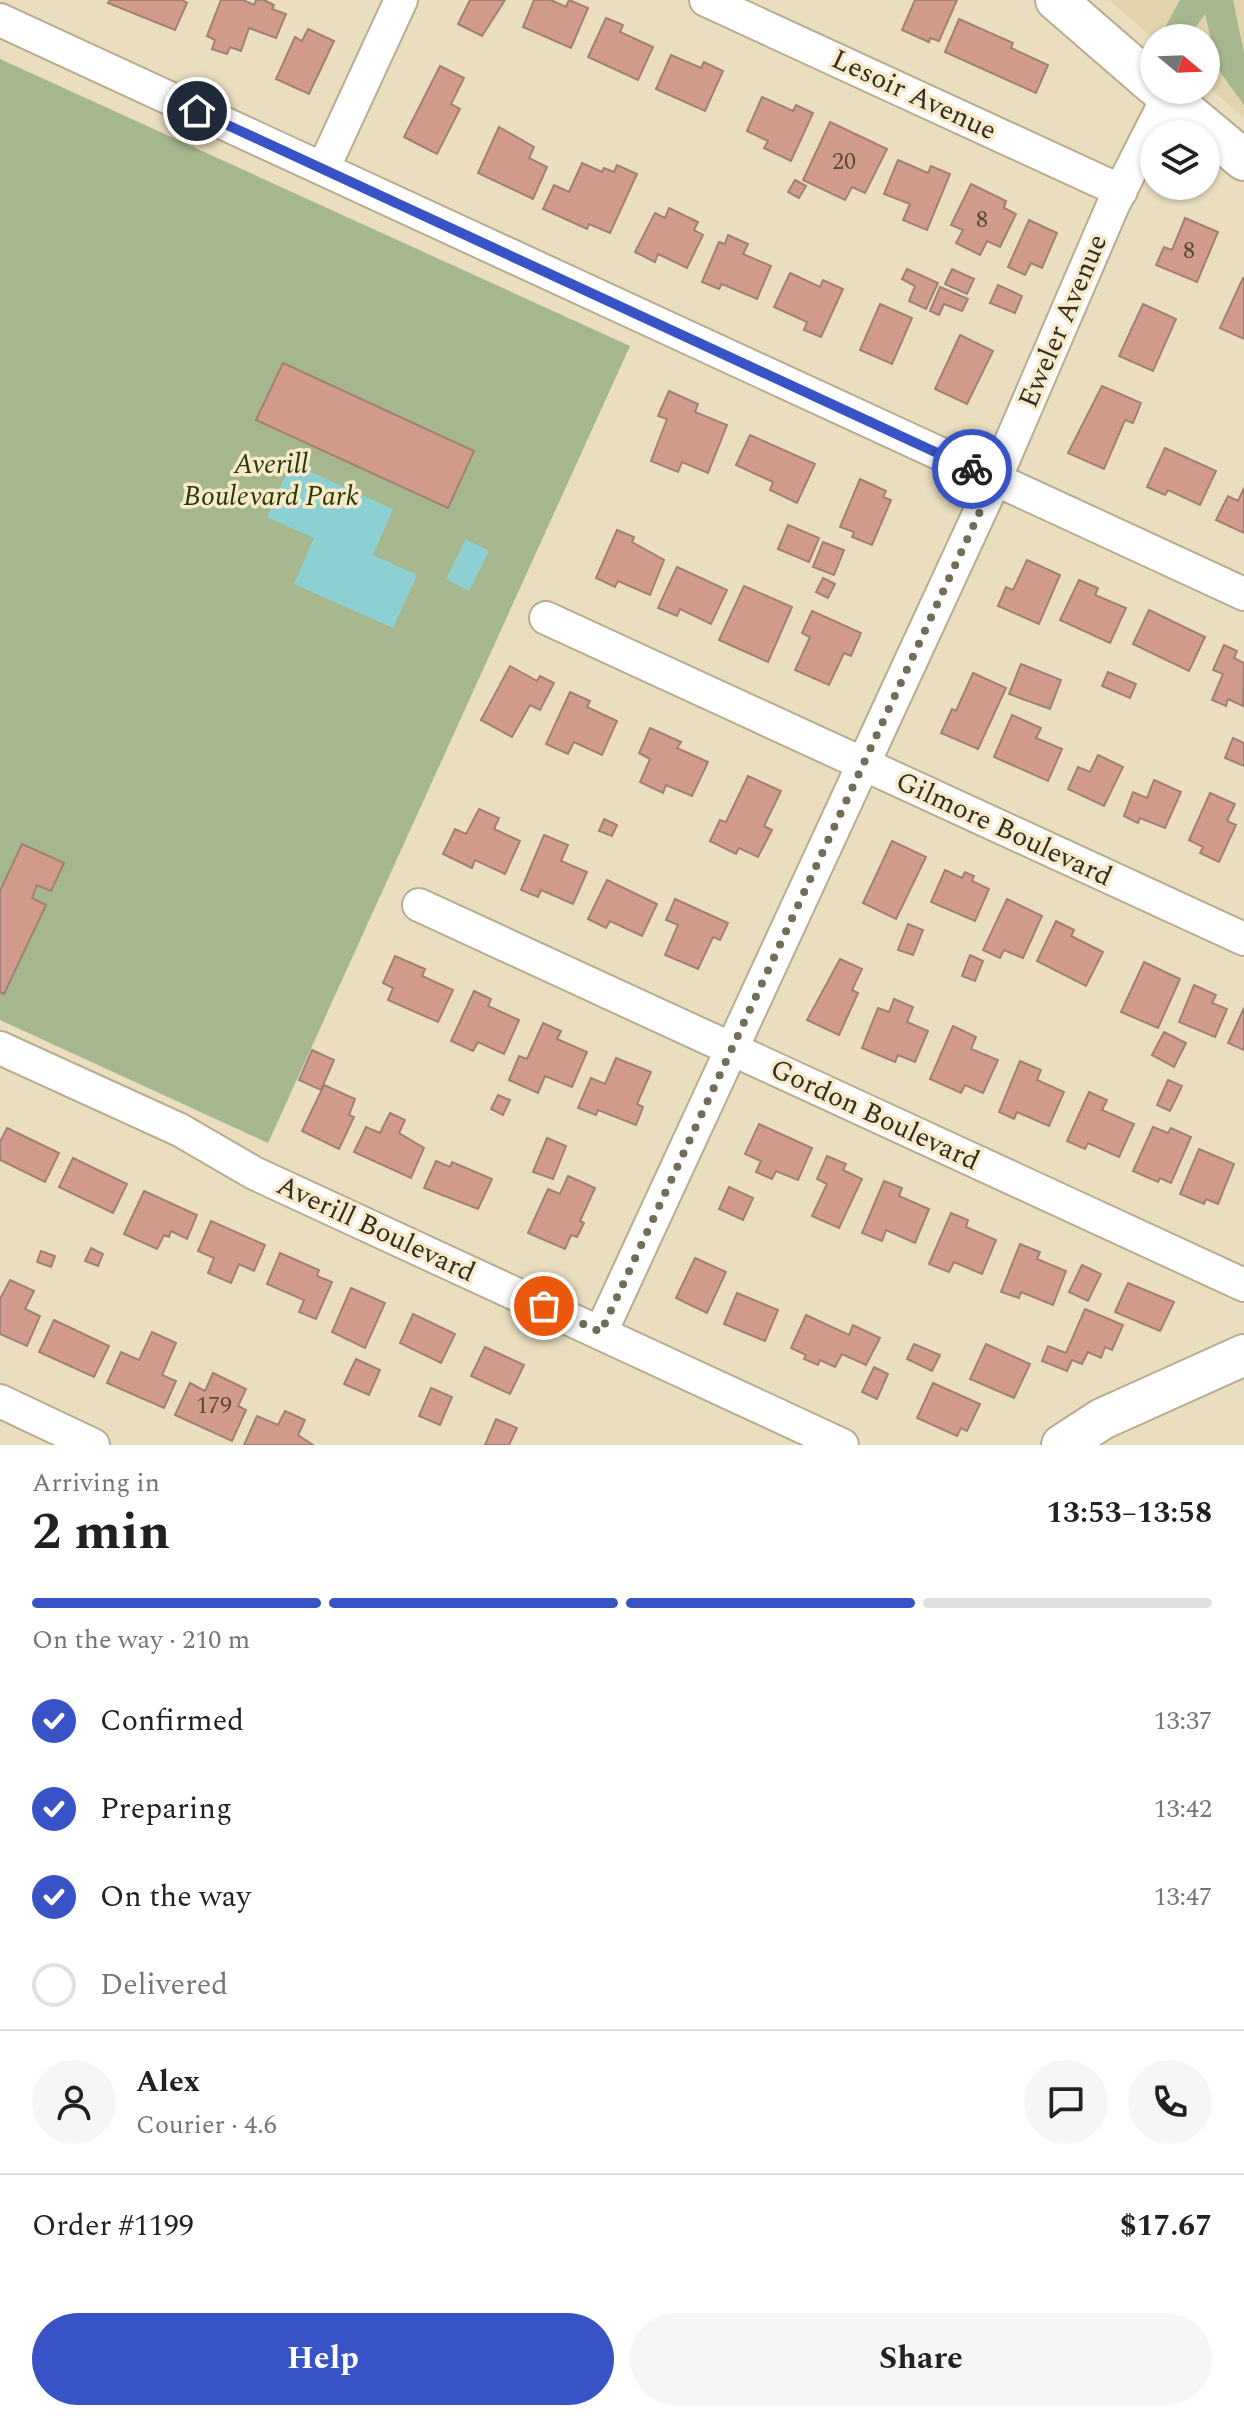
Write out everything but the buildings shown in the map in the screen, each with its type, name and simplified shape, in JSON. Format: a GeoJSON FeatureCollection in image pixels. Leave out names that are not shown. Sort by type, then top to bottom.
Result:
{"type":"FeatureCollection","features":[{"type":"Feature","properties":{"kind":"main road"},"geometry":{"type":"LineString","coordinates":[[1057,0],[1140,73]]}},
{"type":"Feature","properties":{"kind":"main road"},"geometry":{"type":"LineString","coordinates":[[1176,104],[1244,160]]}},
{"type":"Feature","properties":{"kind":"main road"},"geometry":{"type":"LineString","coordinates":[[1062,1445],[1102,1419],[1237,1365]]}},
{"type":"Feature","properties":{"kind":"street"},"geometry":{"type":"LineString","coordinates":[[323,169],[401,0]]}},
{"type":"Feature","properties":{"kind":"street","name":"Lesoir Avenue"},"geometry":{"type":"LineString","coordinates":[[706,0],[1121,191]]}},
{"type":"Feature","properties":{"kind":"street"},"geometry":{"type":"LineString","coordinates":[[0,20],[1244,594]]}},
{"type":"Feature","properties":{"kind":"street","name":"Eweler Avenue"},"geometry":{"type":"LineString","coordinates":[[601,1332],[995,479],[1121,191],[1155,104]]}},
{"type":"Feature","properties":{"kind":"street","name":"Gilmore Boulevard"},"geometry":{"type":"LineString","coordinates":[[546,618],[1244,939]]}},
{"type":"Feature","properties":{"kind":"street","name":"Gordon Boulevard"},"geometry":{"type":"LineString","coordinates":[[419,905],[1244,1285]]}},
{"type":"Feature","properties":{"kind":"street","name":"Averill Boulevard"},"geometry":{"type":"LineString","coordinates":[[0,1048],[180,1130],[254,1173],[842,1445]]}},
{"type":"Feature","properties":{"kind":"street"},"geometry":{"type":"LineString","coordinates":[[0,1401],[93,1445]]}},
{"type":"Feature","properties":{"kind":"shaded area"},"geometry":{"type":"Polygon","coordinates":[[[1109,0],[1244,0],[1244,118],[1220,97],[1220,24],[1140,24],[1140,27],[1109,0]]]}},
{"type":"Feature","properties":{"kind":"green space"},"geometry":{"type":"Polygon","coordinates":[[[1180,0],[1233,0],[1244,53],[1244,105],[1220,72],[1220,24],[1207,24],[1205,14],[1198,24],[1167,24],[1180,0]]]}},
{"type":"Feature","properties":{"kind":"green space","name":"Averill Boulevard Park"},"geometry":{"type":"Polygon","coordinates":[[[0,59],[630,346],[268,1143],[0,1020],[0,59]]]}},
{"type":"Feature","properties":{"kind":"water"},"geometry":{"type":"Polygon","coordinates":[[[291,463],[393,509],[373,555],[417,575],[393,628],[294,584],[314,538],[267,517],[291,463]]]}},
{"type":"Feature","properties":{"kind":"water"},"geometry":{"type":"Polygon","coordinates":[[[466,539],[489,551],[469,591],[446,579],[466,539]]]}},
{"type":"Feature","properties":{"kind":"way so far"},"geometry":{"type":"LineString","coordinates":[[544,1306],[601,1332],[995,479],[972,469]]}},
{"type":"Feature","properties":{"kind":"route"},"geometry":{"type":"LineString","coordinates":[[197,111],[972,469]]}}]}
